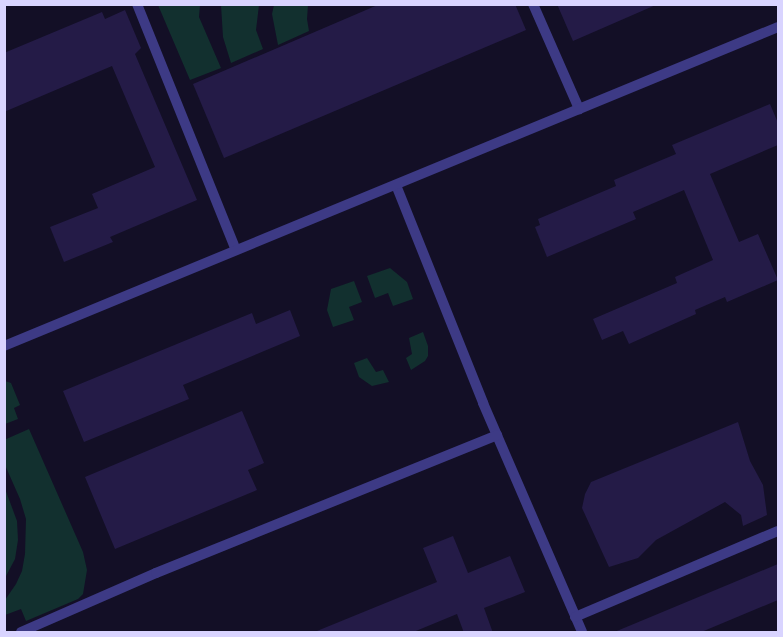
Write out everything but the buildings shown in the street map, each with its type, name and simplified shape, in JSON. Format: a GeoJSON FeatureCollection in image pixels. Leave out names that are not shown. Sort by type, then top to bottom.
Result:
{"type":"FeatureCollection","features":[{"type":"Feature","properties":{"kind":"lane"},"geometry":{"type":"LineString","coordinates":[[137,4],[236,250]]}},
{"type":"Feature","properties":{"kind":"lane"},"geometry":{"type":"LineString","coordinates":[[533,4],[579,109]]}},
{"type":"Feature","properties":{"kind":"lane"},"geometry":{"type":"LineString","coordinates":[[4,346],[778,27]]}},
{"type":"Feature","properties":{"kind":"lane"},"geometry":{"type":"LineString","coordinates":[[396,184],[497,435],[582,633]]}},
{"type":"Feature","properties":{"kind":"lane"},"geometry":{"type":"LineString","coordinates":[[21,633],[156,573],[497,435]]}},
{"type":"Feature","properties":{"kind":"lane"},"geometry":{"type":"LineString","coordinates":[[575,617],[778,531]]}},
{"type":"Feature","properties":{"kind":"green space"},"geometry":{"type":"Polygon","coordinates":[[[158,5],[200,5],[199,17],[221,68],[190,80],[158,5]]]}},
{"type":"Feature","properties":{"kind":"green space"},"geometry":{"type":"Polygon","coordinates":[[[221,5],[259,5],[256,30],[263,49],[231,63],[223,37],[221,5]]]}},
{"type":"Feature","properties":{"kind":"green space"},"geometry":{"type":"Polygon","coordinates":[[[274,5],[308,5],[309,31],[278,45],[272,14],[274,5]]]}},
{"type":"Feature","properties":{"kind":"green space"},"geometry":{"type":"Polygon","coordinates":[[[390,268],[407,282],[413,299],[393,306],[388,293],[375,298],[367,276],[390,268]]]}},
{"type":"Feature","properties":{"kind":"green space"},"geometry":{"type":"Polygon","coordinates":[[[354,281],[362,302],[349,307],[354,320],[333,327],[327,310],[331,289],[354,281]]]}},
{"type":"Feature","properties":{"kind":"green space"},"geometry":{"type":"Polygon","coordinates":[[[423,332],[428,346],[428,356],[425,361],[411,370],[406,358],[412,354],[409,338],[423,332]]]}},
{"type":"Feature","properties":{"kind":"green space"},"geometry":{"type":"Polygon","coordinates":[[[367,358],[376,372],[383,370],[389,382],[372,386],[359,377],[354,363],[367,358]]]}},
{"type":"Feature","properties":{"kind":"green space"},"geometry":{"type":"Polygon","coordinates":[[[5,381],[11,383],[20,405],[14,408],[18,419],[5,424],[5,381]]]}},
{"type":"Feature","properties":{"kind":"green space"},"geometry":{"type":"Polygon","coordinates":[[[29,429],[83,552],[87,570],[83,594],[78,599],[26,621],[21,609],[5,615],[5,600],[22,571],[26,519],[5,465],[4,440],[29,429]]]}},
{"type":"Feature","properties":{"kind":"green space"},"geometry":{"type":"Polygon","coordinates":[[[4,486],[17,521],[18,540],[15,559],[5,578],[4,486]]]}}]}
